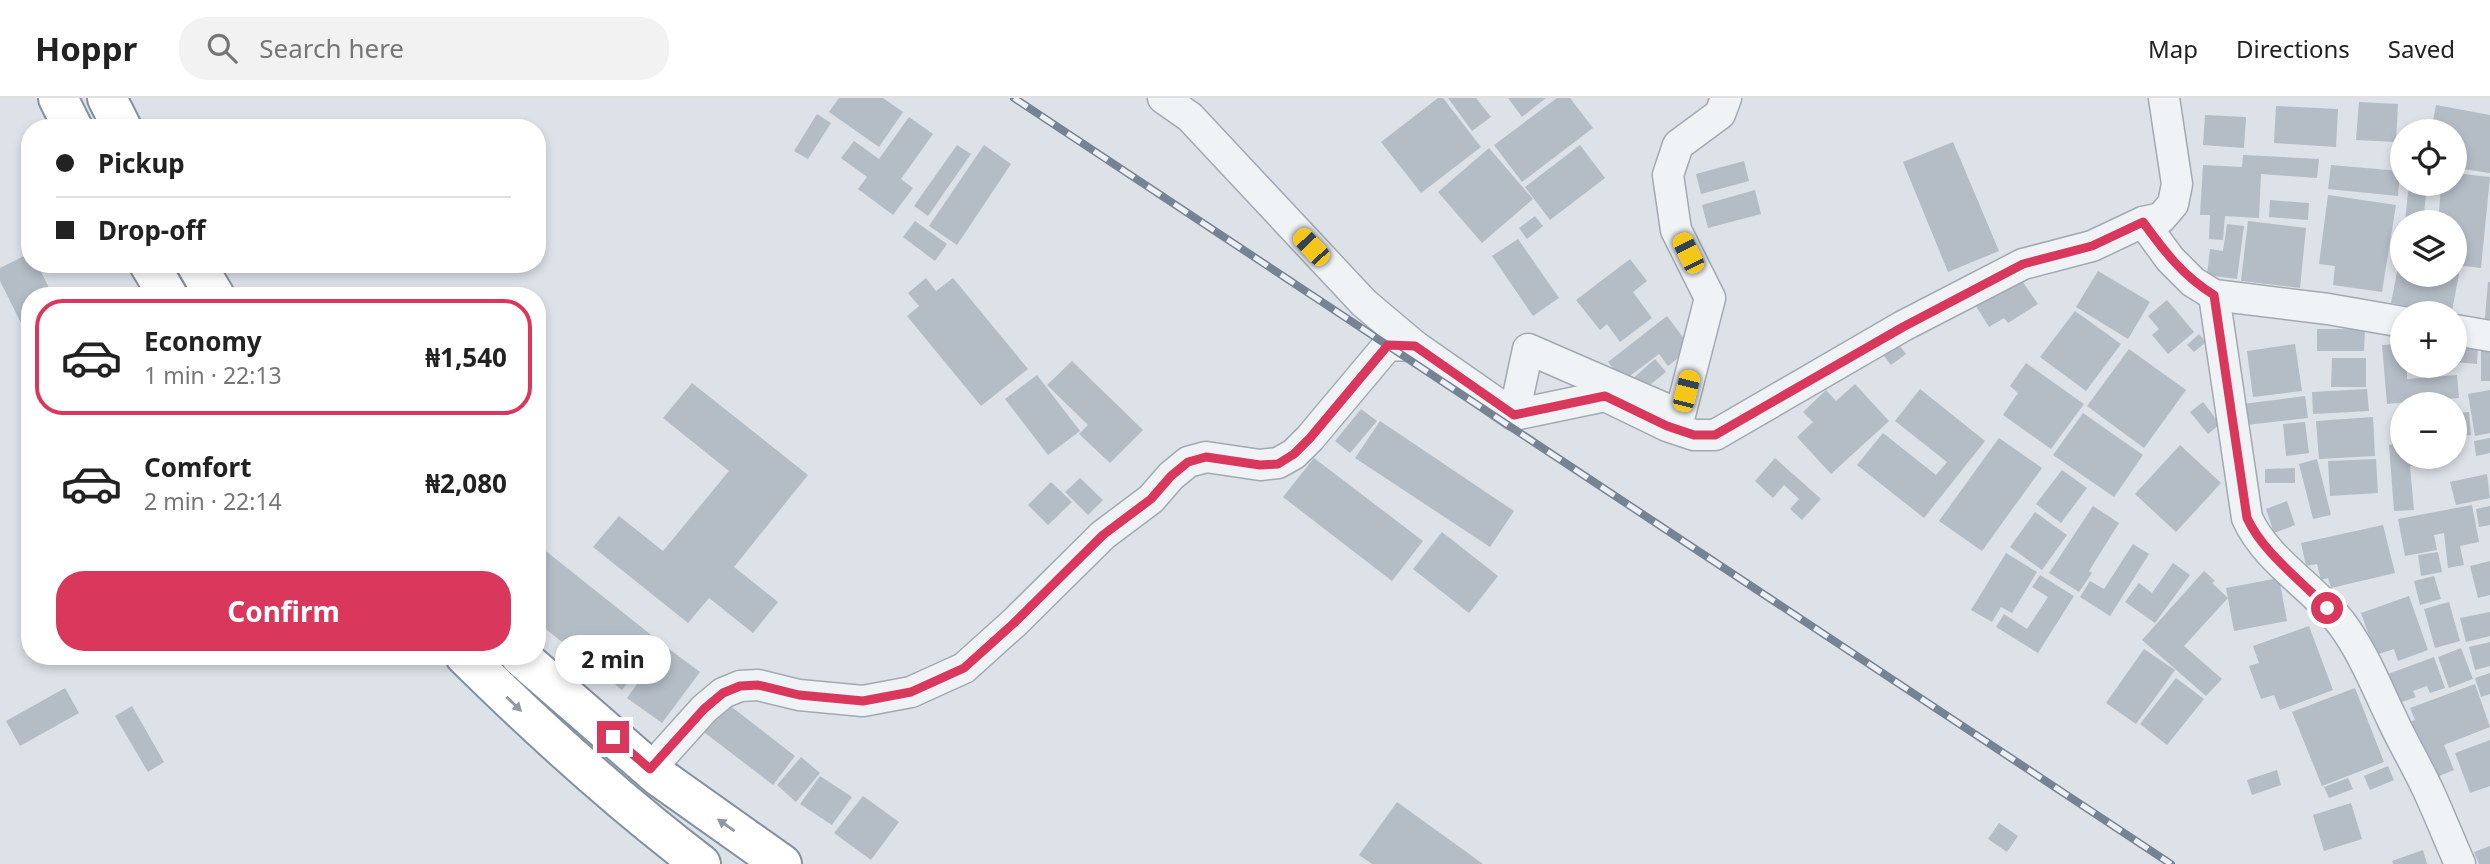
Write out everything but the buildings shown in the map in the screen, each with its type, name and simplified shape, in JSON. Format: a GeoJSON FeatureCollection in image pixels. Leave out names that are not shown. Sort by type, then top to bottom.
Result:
{"type":"FeatureCollection","features":[{"type":"Feature","properties":{"kind":"highway"},"geometry":{"type":"LineString","coordinates":[[58,98],[68,119]]}},
{"type":"Feature","properties":{"kind":"highway"},"geometry":{"type":"LineString","coordinates":[[107,98],[118,119]]}},
{"type":"Feature","properties":{"kind":"highway"},"geometry":{"type":"LineString","coordinates":[[474,665],[527,718],[629,808],[701,864]]}},
{"type":"Feature","properties":{"kind":"highway"},"geometry":{"type":"LineString","coordinates":[[530,665],[650,769],[782,864]]}},
{"type":"Feature","properties":{"kind":"street"},"geometry":{"type":"LineString","coordinates":[[1163,98],[1189,117],[1364,303],[1415,346],[1514,415],[1605,396],[1667,426],[1694,435],[1715,435],[1903,327],[2023,264],[2092,246],[2143,222],[2161,218],[2173,204],[2177,184],[2164,98]]}},
{"type":"Feature","properties":{"kind":"street"},"geometry":{"type":"LineString","coordinates":[[1514,415],[1528,349],[1680,415],[1710,298],[1676,230],[1668,175],[1678,145],[1720,114],[1726,98]]}},
{"type":"Feature","properties":{"kind":"street"},"geometry":{"type":"LineString","coordinates":[[2143,222],[2170,259],[2193,282],[2214,295],[2390,319]]}},
{"type":"Feature","properties":{"kind":"street"},"geometry":{"type":"LineString","coordinates":[[2214,295],[2247,518],[2267,550],[2341,623],[2365,658],[2460,864]]}},
{"type":"Feature","properties":{"kind":"street"},"geometry":{"type":"LineString","coordinates":[[2467,332],[2490,336]]}},
{"type":"Feature","properties":{"kind":"street"},"geometry":{"type":"LineString","coordinates":[[650,769],[704,709],[723,693],[740,686],[758,685],[799,695],[863,701],[911,692],[964,668],[1103,535],[1151,499],[1171,476],[1188,462],[1206,457],[1260,465],[1278,464],[1294,454],[1310,438],[1388,345],[1415,346]]}},
{"type":"Feature","properties":{"kind":"railway"},"geometry":{"type":"LineString","coordinates":[[1014,98],[2171,864]]}},
{"type":"Feature","properties":{"kind":"route"},"geometry":{"type":"LineString","coordinates":[[613,737],[650,769],[704,709],[723,693],[740,686],[758,685],[799,695],[863,701],[911,692],[964,668],[1103,535],[1151,499],[1171,476],[1188,462],[1206,457],[1260,465],[1278,464],[1294,454],[1388,345],[1415,346],[1514,415],[1605,396],[1667,426],[1694,435],[1715,435],[1903,327],[2023,264],[2092,246],[2143,222],[2170,259],[2193,282],[2214,295],[2247,518],[2254,533],[2267,550],[2327,608]]}}]}
